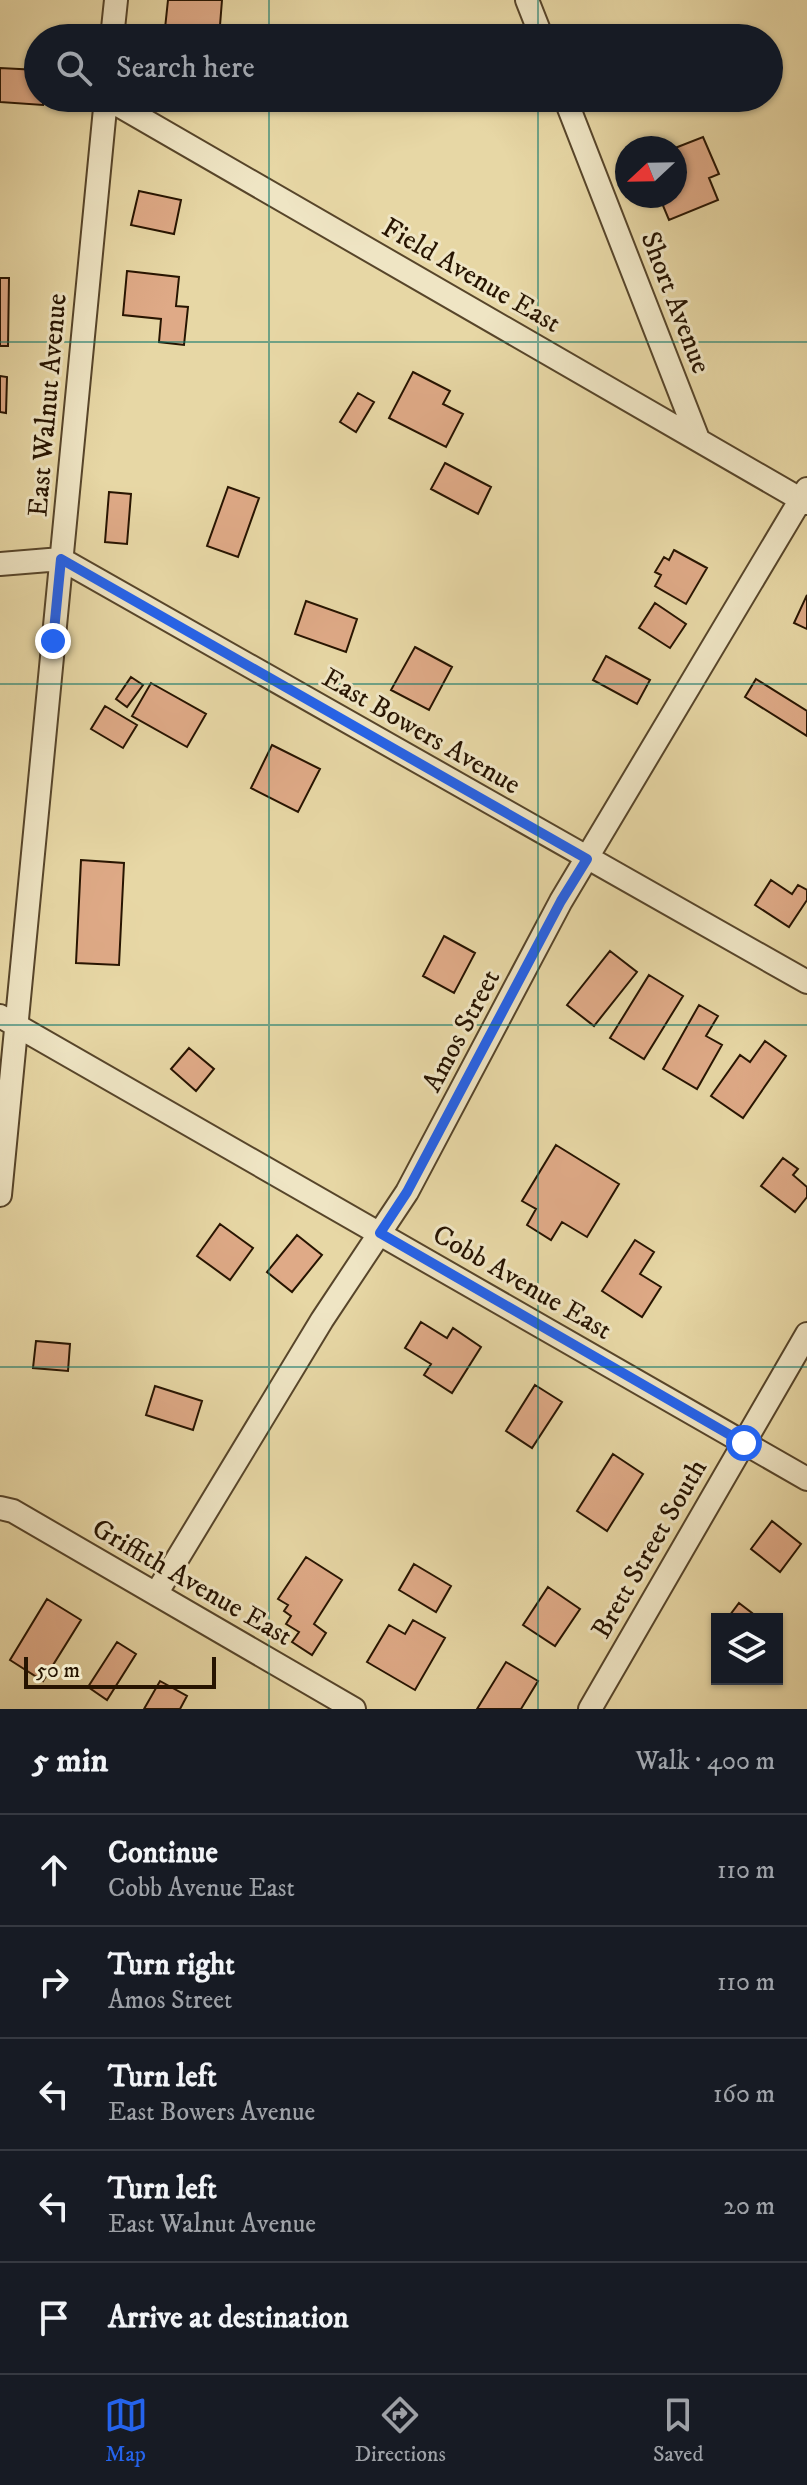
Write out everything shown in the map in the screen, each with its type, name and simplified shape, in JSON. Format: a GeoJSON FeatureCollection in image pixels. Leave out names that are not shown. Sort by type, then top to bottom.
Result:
{"type":"FeatureCollection","features":[{"type":"Feature","properties":{"kind":"street"},"geometry":{"type":"LineString","coordinates":[[113,24],[116,0]]}},
{"type":"Feature","properties":{"kind":"street"},"geometry":{"type":"LineString","coordinates":[[527,0],[536,24]]}},
{"type":"Feature","properties":{"kind":"street","name":"East Walnut Avenue"},"geometry":{"type":"LineString","coordinates":[[0,1195],[8,1019],[61,559],[105,112]]}},
{"type":"Feature","properties":{"kind":"street","name":"Field Avenue East"},"geometry":{"type":"LineString","coordinates":[[130,112],[698,439],[805,497]]}},
{"type":"Feature","properties":{"kind":"street","name":"Short Avenue"},"geometry":{"type":"LineString","coordinates":[[570,112],[698,439]]}},
{"type":"Feature","properties":{"kind":"street","name":"Amos Street"},"geometry":{"type":"LineString","coordinates":[[156,1594],[322,1320],[407,1192],[561,901],[805,497]]}},
{"type":"Feature","properties":{"kind":"street"},"geometry":{"type":"LineString","coordinates":[[0,564],[61,559]]}},
{"type":"Feature","properties":{"kind":"street","name":"East Bowers Avenue"},"geometry":{"type":"LineString","coordinates":[[61,559],[807,982]]}},
{"type":"Feature","properties":{"kind":"street","name":"Cobb Avenue East"},"geometry":{"type":"LineString","coordinates":[[8,1019],[807,1479]]}},
{"type":"Feature","properties":{"kind":"street","name":"Brett Street South"},"geometry":{"type":"LineString","coordinates":[[590,1709],[807,1334]]}},
{"type":"Feature","properties":{"kind":"street","name":"Griffith Avenue East"},"geometry":{"type":"LineString","coordinates":[[0,1508],[13,1511],[354,1709]]}},
{"type":"Feature","properties":{"kind":"building"},"geometry":{"type":"Polygon","coordinates":[[[168,0],[222,0],[220,24],[165,24],[168,0]]]}},
{"type":"Feature","properties":{"kind":"building"},"geometry":{"type":"Polygon","coordinates":[[[0,68],[24,69],[24,104],[0,102],[0,68]]]}},
{"type":"Feature","properties":{"kind":"building"},"geometry":{"type":"Polygon","coordinates":[[[703,137],[719,174],[709,178],[718,200],[669,220],[664,208],[687,208],[687,143],[703,137]]]}},
{"type":"Feature","properties":{"kind":"building"},"geometry":{"type":"Polygon","coordinates":[[[139,191],[181,200],[174,234],[131,225],[139,191]]]}},
{"type":"Feature","properties":{"kind":"building"},"geometry":{"type":"Polygon","coordinates":[[[127,271],[179,277],[176,306],[188,307],[184,345],[159,342],[161,319],[123,315],[127,271]]]}},
{"type":"Feature","properties":{"kind":"building"},"geometry":{"type":"Polygon","coordinates":[[[0,278],[9,278],[8,346],[0,346],[0,278]]]}},
{"type":"Feature","properties":{"kind":"building"},"geometry":{"type":"Polygon","coordinates":[[[413,372],[450,391],[443,404],[463,414],[446,447],[389,418],[413,372]]]}},
{"type":"Feature","properties":{"kind":"building"},"geometry":{"type":"Polygon","coordinates":[[[0,376],[7,377],[6,413],[0,412],[0,376]]]}},
{"type":"Feature","properties":{"kind":"building"},"geometry":{"type":"Polygon","coordinates":[[[358,393],[374,402],[356,432],[340,422],[358,393]]]}},
{"type":"Feature","properties":{"kind":"building"},"geometry":{"type":"Polygon","coordinates":[[[445,463],[491,487],[478,514],[431,489],[445,463]]]}},
{"type":"Feature","properties":{"kind":"building"},"geometry":{"type":"Polygon","coordinates":[[[228,487],[259,498],[238,557],[207,546],[228,487]]]}},
{"type":"Feature","properties":{"kind":"building"},"geometry":{"type":"Polygon","coordinates":[[[109,492],[131,494],[127,544],[105,542],[109,492]]]}},
{"type":"Feature","properties":{"kind":"building"},"geometry":{"type":"Polygon","coordinates":[[[674,550],[707,568],[686,604],[655,586],[661,575],[655,572],[664,557],[669,560],[674,550]]]}},
{"type":"Feature","properties":{"kind":"building"},"geometry":{"type":"Polygon","coordinates":[[[807,595],[807,629],[794,623],[807,595]]]}},
{"type":"Feature","properties":{"kind":"building"},"geometry":{"type":"Polygon","coordinates":[[[306,601],[357,619],[346,652],[295,634],[306,601]]]}},
{"type":"Feature","properties":{"kind":"building"},"geometry":{"type":"Polygon","coordinates":[[[655,603],[686,624],[670,648],[639,628],[655,603]]]}},
{"type":"Feature","properties":{"kind":"building"},"geometry":{"type":"Polygon","coordinates":[[[415,647],[452,667],[429,710],[391,690],[415,647]]]}},
{"type":"Feature","properties":{"kind":"building"},"geometry":{"type":"Polygon","coordinates":[[[606,656],[650,680],[637,704],[593,680],[606,656]]]}},
{"type":"Feature","properties":{"kind":"building"},"geometry":{"type":"Polygon","coordinates":[[[131,677],[143,685],[127,707],[116,699],[131,677]]]}},
{"type":"Feature","properties":{"kind":"building"},"geometry":{"type":"Polygon","coordinates":[[[756,679],[807,711],[807,736],[745,697],[756,679]]]}},
{"type":"Feature","properties":{"kind":"building"},"geometry":{"type":"Polygon","coordinates":[[[151,683],[206,714],[187,747],[132,716],[151,683]]]}},
{"type":"Feature","properties":{"kind":"building"},"geometry":{"type":"Polygon","coordinates":[[[105,706],[137,725],[123,748],[91,729],[105,706]]]}},
{"type":"Feature","properties":{"kind":"building"},"geometry":{"type":"Polygon","coordinates":[[[272,745],[320,769],[298,812],[251,788],[272,745]]]}},
{"type":"Feature","properties":{"kind":"building"},"geometry":{"type":"Polygon","coordinates":[[[81,860],[124,863],[119,965],[76,963],[81,860]]]}},
{"type":"Feature","properties":{"kind":"building"},"geometry":{"type":"Polygon","coordinates":[[[771,880],[792,894],[798,885],[807,890],[807,900],[789,927],[755,905],[771,880]]]}},
{"type":"Feature","properties":{"kind":"building"},"geometry":{"type":"Polygon","coordinates":[[[444,936],[475,953],[454,993],[423,976],[444,936]]]}},
{"type":"Feature","properties":{"kind":"building"},"geometry":{"type":"Polygon","coordinates":[[[610,951],[637,972],[594,1026],[567,1005],[610,951]]]}},
{"type":"Feature","properties":{"kind":"building"},"geometry":{"type":"Polygon","coordinates":[[[649,975],[683,996],[644,1059],[610,1038],[649,975]]]}},
{"type":"Feature","properties":{"kind":"building"},"geometry":{"type":"Polygon","coordinates":[[[699,1005],[718,1016],[706,1036],[722,1045],[697,1089],[663,1069],[699,1005]]]}},
{"type":"Feature","properties":{"kind":"building"},"geometry":{"type":"Polygon","coordinates":[[[765,1041],[786,1056],[743,1118],[711,1096],[740,1055],[750,1062],[765,1041]]]}},
{"type":"Feature","properties":{"kind":"building"},"geometry":{"type":"Polygon","coordinates":[[[189,1048],[214,1069],[196,1091],[171,1069],[189,1048]]]}},
{"type":"Feature","properties":{"kind":"building"},"geometry":{"type":"Polygon","coordinates":[[[556,1145],[619,1184],[587,1237],[562,1222],[551,1240],[527,1225],[536,1209],[522,1201],[556,1145]]]}},
{"type":"Feature","properties":{"kind":"building"},"geometry":{"type":"Polygon","coordinates":[[[783,1158],[798,1169],[793,1175],[807,1187],[807,1197],[795,1212],[761,1186],[783,1158]]]}},
{"type":"Feature","properties":{"kind":"building"},"geometry":{"type":"Polygon","coordinates":[[[220,1224],[253,1248],[230,1280],[197,1256],[220,1224]]]}},
{"type":"Feature","properties":{"kind":"building"},"geometry":{"type":"Polygon","coordinates":[[[297,1235],[322,1255],[292,1292],[267,1272],[297,1235]]]}},
{"type":"Feature","properties":{"kind":"building"},"geometry":{"type":"Polygon","coordinates":[[[635,1240],[654,1252],[640,1274],[661,1287],[642,1317],[602,1291],[635,1240]]]}},
{"type":"Feature","properties":{"kind":"building"},"geometry":{"type":"Polygon","coordinates":[[[421,1322],[447,1338],[453,1328],[481,1347],[452,1393],[424,1375],[431,1364],[405,1348],[421,1322]]]}},
{"type":"Feature","properties":{"kind":"building"},"geometry":{"type":"Polygon","coordinates":[[[36,1341],[70,1344],[68,1371],[33,1368],[36,1341]]]}},
{"type":"Feature","properties":{"kind":"building"},"geometry":{"type":"Polygon","coordinates":[[[535,1385],[562,1402],[532,1448],[506,1431],[535,1385]]]}},
{"type":"Feature","properties":{"kind":"building"},"geometry":{"type":"Polygon","coordinates":[[[155,1386],[202,1401],[193,1430],[146,1415],[155,1386]]]}},
{"type":"Feature","properties":{"kind":"building"},"geometry":{"type":"Polygon","coordinates":[[[613,1454],[643,1474],[607,1531],[577,1511],[613,1454]]]}},
{"type":"Feature","properties":{"kind":"building"},"geometry":{"type":"Polygon","coordinates":[[[772,1521],[801,1544],[780,1572],[751,1549],[772,1521]]]}},
{"type":"Feature","properties":{"kind":"building"},"geometry":{"type":"Polygon","coordinates":[[[306,1557],[342,1580],[314,1624],[326,1633],[312,1655],[292,1642],[299,1632],[286,1624],[291,1616],[284,1611],[288,1605],[278,1599],[306,1557]]]}},
{"type":"Feature","properties":{"kind":"building"},"geometry":{"type":"Polygon","coordinates":[[[414,1564],[451,1586],[436,1612],[399,1590],[414,1564]]]}},
{"type":"Feature","properties":{"kind":"building"},"geometry":{"type":"Polygon","coordinates":[[[548,1587],[580,1609],[555,1646],[523,1625],[548,1587]]]}},
{"type":"Feature","properties":{"kind":"building"},"geometry":{"type":"Polygon","coordinates":[[[47,1599],[81,1620],[43,1681],[10,1660],[47,1599]]]}},
{"type":"Feature","properties":{"kind":"building"},"geometry":{"type":"Polygon","coordinates":[[[739,1603],[752,1613],[732,1613],[739,1603]]]}},
{"type":"Feature","properties":{"kind":"building"},"geometry":{"type":"Polygon","coordinates":[[[413,1620],[445,1638],[415,1690],[367,1662],[389,1625],[405,1634],[413,1620]]]}},
{"type":"Feature","properties":{"kind":"building"},"geometry":{"type":"Polygon","coordinates":[[[117,1642],[136,1654],[107,1700],[88,1687],[117,1642]]]}},
{"type":"Feature","properties":{"kind":"building"},"geometry":{"type":"Polygon","coordinates":[[[506,1662],[538,1681],[521,1709],[477,1709],[506,1662]]]}},
{"type":"Feature","properties":{"kind":"building"},"geometry":{"type":"Polygon","coordinates":[[[160,1681],[187,1696],[180,1709],[144,1709],[160,1681]]]}},
{"type":"Feature","properties":{"kind":"route"},"geometry":{"type":"LineString","coordinates":[[53,641],[61,559],[587,859],[561,901],[407,1192],[380,1233],[744,1443]]}}]}
